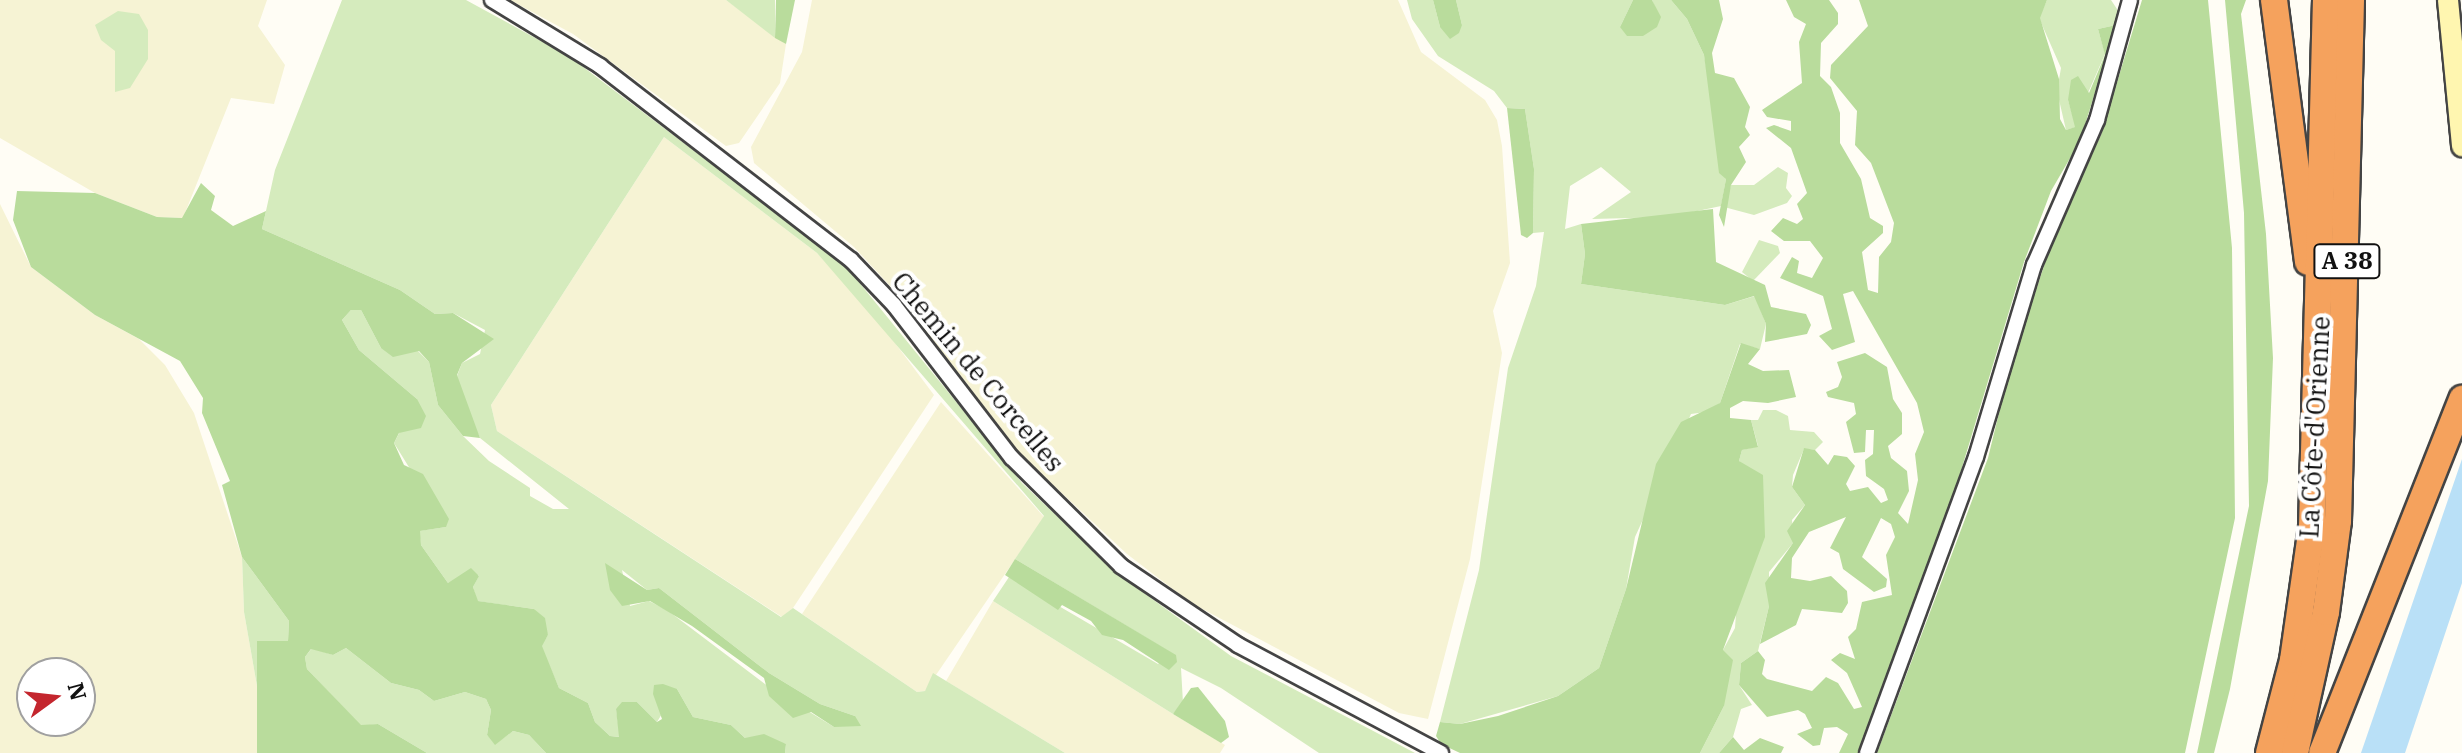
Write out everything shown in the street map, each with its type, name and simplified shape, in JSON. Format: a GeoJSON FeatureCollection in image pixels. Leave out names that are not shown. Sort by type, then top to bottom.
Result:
{"type":"FeatureCollection","features":[{"type":"Feature","properties":{"kind":"highway"},"geometry":{"type":"LineString","coordinates":[[2274,0],[2320,382]]}},
{"type":"Feature","properties":{"kind":"highway","name":"La Côte-d'Orienne"},"geometry":{"type":"LineString","coordinates":[[2269,753],[2303,603],[2320,382],[2326,0]]}},
{"type":"Feature","properties":{"kind":"highway","name":"La Côte-d'Orienne"},"geometry":{"type":"LineString","coordinates":[[2295,753],[2326,612],[2339,497],[2351,0]]}},
{"type":"Feature","properties":{"kind":"highway"},"geometry":{"type":"LineString","coordinates":[[2322,753],[2462,399]]}},
{"type":"Feature","properties":{"kind":"main road"},"geometry":{"type":"LineString","coordinates":[[2448,0],[2462,146]]}},
{"type":"Feature","properties":{"kind":"street","name":"Chemin de Corcelles"},"geometry":{"type":"LineString","coordinates":[[492,0],[600,66],[851,260],[894,305],[1012,458],[1121,566],[1238,645],[1441,753]]}},
{"type":"Feature","properties":{"kind":"street"},"geometry":{"type":"LineString","coordinates":[[1867,753],[1967,486],[2034,265],[2097,120],[2130,0]]}},
{"type":"Feature","properties":{"kind":"shaded area"},"geometry":{"type":"Polygon","coordinates":[[[0,0],[267,0],[258,26],[285,65],[274,104],[231,98],[183,218],[157,217],[95,193],[0,138],[0,0]]]}},
{"type":"Feature","properties":{"kind":"shaded area"},"geometry":{"type":"Polygon","coordinates":[[[510,0],[726,0],[786,44],[780,83],[739,143],[726,146],[573,34],[510,0]]]}},
{"type":"Feature","properties":{"kind":"shaded area"},"geometry":{"type":"Polygon","coordinates":[[[812,0],[1398,0],[1421,52],[1485,100],[1497,120],[1502,146],[1510,263],[1493,311],[1502,353],[1470,559],[1428,719],[1399,713],[1191,603],[1127,554],[1020,454],[892,288],[854,247],[754,163],[751,147],[802,52],[812,0]]]}},
{"type":"Feature","properties":{"kind":"shaded area"},"geometry":{"type":"Polygon","coordinates":[[[664,137],[817,253],[871,311],[934,395],[793,608],[782,617],[497,431],[491,405],[664,137]]]}},
{"type":"Feature","properties":{"kind":"shaded area"},"geometry":{"type":"Polygon","coordinates":[[[0,204],[31,267],[95,315],[139,339],[165,365],[194,413],[242,557],[244,612],[257,686],[257,753],[0,753],[0,204]]]}},
{"type":"Feature","properties":{"kind":"shaded area"},"geometry":{"type":"Polygon","coordinates":[[[941,402],[1044,517],[925,691],[917,692],[802,614],[941,402]]]}},
{"type":"Feature","properties":{"kind":"shaded area"},"geometry":{"type":"Polygon","coordinates":[[[993,601],[1225,745],[1220,753],[1065,753],[946,681],[993,601]]]}},
{"type":"Feature","properties":{"kind":"green space"},"geometry":{"type":"Polygon","coordinates":[[[342,0],[466,0],[570,57],[845,265],[1022,483],[1119,575],[1231,656],[1415,753],[1319,753],[1221,688],[1181,668],[1183,703],[1173,714],[993,601],[1009,577],[1158,664],[1170,652],[1015,559],[1044,516],[817,253],[664,137],[491,405],[497,431],[781,617],[793,608],[917,692],[925,691],[933,673],[1065,753],[785,753],[786,744],[745,738],[731,725],[693,717],[677,689],[657,722],[637,702],[616,709],[620,737],[610,736],[595,722],[588,703],[559,688],[541,646],[548,635],[534,609],[477,601],[473,587],[479,575],[448,583],[421,545],[419,531],[446,527],[394,443],[417,399],[359,350],[342,320],[351,310],[361,310],[381,348],[418,351],[429,362],[438,405],[463,436],[489,461],[530,488],[530,496],[553,509],[569,509],[480,438],[463,402],[457,376],[462,363],[480,354],[485,330],[453,313],[435,314],[400,290],[262,229],[275,170],[342,0]],[[622,570],[630,606],[649,601],[667,610],[769,687],[834,727],[855,716],[820,704],[769,673],[659,588],[647,590],[622,570]]]}},
{"type":"Feature","properties":{"kind":"green space"},"geometry":{"type":"Polygon","coordinates":[[[726,0],[775,0],[775,38],[726,0]]]}},
{"type":"Feature","properties":{"kind":"green space"},"geometry":{"type":"Polygon","coordinates":[[[776,0],[795,0],[786,44],[775,38],[776,0]]]}},
{"type":"Feature","properties":{"kind":"green space"},"geometry":{"type":"Polygon","coordinates":[[[1407,0],[1433,0],[1440,27],[1462,25],[1456,0],[1633,0],[1620,27],[1655,7],[1652,0],[1671,0],[1687,19],[1704,55],[1726,179],[1721,206],[1669,217],[1592,219],[1631,192],[1601,167],[1570,186],[1565,229],[1581,224],[1585,254],[1581,284],[1725,305],[1755,296],[1766,324],[1760,349],[1740,344],[1720,403],[1713,411],[1691,414],[1635,537],[1626,589],[1599,668],[1558,696],[1460,724],[1440,722],[1479,570],[1508,368],[1536,286],[1544,232],[1533,233],[1534,169],[1525,109],[1507,108],[1494,91],[1438,56],[1412,19],[1407,0]]]}},
{"type":"Feature","properties":{"kind":"green space"},"geometry":{"type":"Polygon","coordinates":[[[1433,0],[1456,0],[1462,25],[1459,33],[1450,39],[1440,27],[1433,0]]]}},
{"type":"Feature","properties":{"kind":"green space"},"geometry":{"type":"Polygon","coordinates":[[[1633,0],[1652,0],[1661,17],[1657,27],[1643,36],[1627,36],[1620,27],[1633,0]]]}},
{"type":"Feature","properties":{"kind":"green space"},"geometry":{"type":"Polygon","coordinates":[[[1671,0],[1719,0],[1723,19],[1712,53],[1715,73],[1734,78],[1750,107],[1745,127],[1750,135],[1739,147],[1746,162],[1731,185],[1724,227],[1719,215],[1726,179],[1719,173],[1704,55],[1687,19],[1671,0]]]}},
{"type":"Feature","properties":{"kind":"green space"},"geometry":{"type":"Polygon","coordinates":[[[1786,0],[1829,0],[1838,13],[1838,24],[1821,43],[1820,76],[1831,87],[1840,113],[1840,143],[1861,179],[1870,218],[1883,226],[1883,233],[1862,252],[1868,290],[1878,293],[1879,257],[1891,242],[1894,223],[1871,163],[1855,145],[1857,111],[1830,78],[1831,65],[1868,26],[1859,0],[2047,0],[2040,18],[2059,79],[2060,119],[2066,130],[2075,127],[2068,100],[2071,80],[2078,76],[2089,93],[2105,55],[2098,29],[2116,25],[2080,141],[2051,191],[2024,262],[1944,527],[1861,753],[1839,753],[1848,734],[1837,727],[1824,728],[1820,745],[1813,746],[1797,734],[1812,728],[1805,714],[1798,710],[1767,717],[1739,685],[1741,663],[1758,651],[1765,660],[1762,674],[1767,679],[1812,691],[1826,677],[1838,683],[1854,709],[1862,707],[1847,673],[1831,660],[1840,653],[1855,659],[1848,637],[1856,629],[1862,602],[1892,595],[1886,555],[1895,537],[1891,524],[1881,518],[1862,557],[1887,579],[1886,587],[1874,592],[1843,569],[1839,553],[1830,548],[1846,517],[1809,532],[1792,558],[1791,578],[1810,581],[1831,576],[1847,591],[1848,603],[1842,613],[1802,609],[1796,625],[1760,644],[1769,606],[1765,583],[1793,543],[1787,531],[1805,505],[1792,487],[1804,448],[1815,450],[1828,465],[1834,455],[1847,457],[1855,466],[1846,484],[1850,491],[1868,487],[1881,503],[1888,500],[1884,489],[1866,476],[1865,460],[1873,454],[1874,430],[1866,430],[1865,452],[1854,453],[1846,422],[1856,414],[1854,403],[1828,397],[1826,392],[1838,387],[1842,377],[1837,362],[1865,353],[1887,367],[1893,399],[1902,413],[1902,434],[1888,446],[1891,458],[1907,471],[1909,491],[1898,513],[1908,524],[1918,480],[1915,454],[1924,432],[1917,403],[1853,291],[1843,294],[1855,342],[1832,350],[1819,336],[1832,329],[1823,296],[1780,278],[1792,257],[1799,261],[1797,273],[1812,278],[1823,258],[1810,241],[1784,241],[1771,231],[1783,218],[1797,224],[1803,219],[1797,204],[1807,193],[1791,148],[1766,128],[1774,125],[1791,131],[1791,121],[1767,117],[1762,110],[1802,83],[1799,42],[1806,24],[1794,17],[1786,0]]]}},
{"type":"Feature","properties":{"kind":"green space"},"geometry":{"type":"Polygon","coordinates":[[[2047,0],[2111,0],[2119,12],[2116,25],[2098,29],[2105,54],[2088,93],[2082,87],[2068,100],[2076,127],[2066,130],[2057,91],[2061,68],[2039,18],[2047,0]]]}},
{"type":"Feature","properties":{"kind":"green space"},"geometry":{"type":"Polygon","coordinates":[[[2142,0],[2208,0],[2232,248],[2235,518],[2185,753],[1877,753],[1988,458],[2008,376],[2056,229],[2101,135],[2142,0]]]}},
{"type":"Feature","properties":{"kind":"green space"},"geometry":{"type":"Polygon","coordinates":[[[2225,0],[2246,0],[2241,14],[2266,234],[2273,358],[2268,481],[2230,689],[2214,753],[2197,753],[2249,506],[2244,213],[2225,0]]]}},
{"type":"Feature","properties":{"kind":"green space"},"geometry":{"type":"Polygon","coordinates":[[[118,11],[139,14],[148,30],[148,59],[130,88],[115,92],[115,51],[101,40],[95,25],[118,11]]]}},
{"type":"Feature","properties":{"kind":"green space"},"geometry":{"type":"Polygon","coordinates":[[[1507,108],[1525,109],[1534,169],[1533,233],[1527,238],[1521,235],[1507,108]]]}},
{"type":"Feature","properties":{"kind":"green space"},"geometry":{"type":"Polygon","coordinates":[[[1778,167],[1788,173],[1786,188],[1792,196],[1787,203],[1754,215],[1724,207],[1731,185],[1754,185],[1778,167]]]}},
{"type":"Feature","properties":{"kind":"green space"},"geometry":{"type":"Polygon","coordinates":[[[201,183],[215,196],[211,210],[233,226],[266,211],[262,229],[400,290],[435,314],[453,313],[494,339],[462,363],[457,375],[480,438],[463,436],[438,405],[429,362],[419,351],[393,357],[381,348],[361,310],[351,310],[342,320],[359,350],[417,399],[426,416],[421,428],[399,433],[394,443],[404,465],[423,474],[449,519],[446,527],[420,531],[421,545],[448,583],[471,568],[479,576],[473,587],[478,601],[534,609],[545,618],[548,635],[542,646],[559,688],[588,703],[595,722],[610,736],[619,737],[616,709],[622,702],[637,702],[657,722],[662,719],[653,694],[654,685],[663,684],[677,689],[693,717],[731,725],[745,738],[764,734],[786,744],[785,753],[546,753],[529,735],[513,731],[495,745],[487,735],[491,710],[486,699],[465,692],[434,701],[419,690],[391,683],[346,648],[333,655],[311,649],[305,657],[307,669],[361,725],[378,724],[427,753],[257,753],[257,641],[288,641],[289,621],[242,557],[222,485],[230,481],[202,413],[203,398],[180,361],[95,315],[31,267],[13,220],[17,191],[95,193],[157,217],[182,218],[201,183]]]}},
{"type":"Feature","properties":{"kind":"green space"},"geometry":{"type":"Polygon","coordinates":[[[1713,209],[1716,262],[1765,285],[1771,307],[1806,314],[1811,325],[1807,334],[1765,342],[1766,324],[1754,296],[1725,305],[1581,284],[1585,254],[1581,224],[1713,209]]]}},
{"type":"Feature","properties":{"kind":"green space"},"geometry":{"type":"Polygon","coordinates":[[[1759,240],[1778,246],[1780,253],[1753,281],[1742,272],[1759,240]]]}},
{"type":"Feature","properties":{"kind":"green space"},"geometry":{"type":"Polygon","coordinates":[[[1741,343],[1760,349],[1748,364],[1763,371],[1789,370],[1796,397],[1768,403],[1743,401],[1730,408],[1730,418],[1751,420],[1758,447],[1742,450],[1739,461],[1763,475],[1765,537],[1723,650],[1733,660],[1724,706],[1700,753],[1460,753],[1441,744],[1436,736],[1440,722],[1460,724],[1498,716],[1558,696],[1599,668],[1626,589],[1656,464],[1681,422],[1720,403],[1741,343]]]}},
{"type":"Feature","properties":{"kind":"green space"},"geometry":{"type":"Polygon","coordinates":[[[1763,410],[1776,410],[1788,416],[1790,430],[1814,432],[1823,442],[1815,450],[1804,449],[1793,475],[1792,487],[1805,505],[1792,520],[1794,542],[1769,572],[1769,606],[1758,651],[1741,663],[1739,685],[1752,705],[1741,709],[1733,737],[1719,753],[1700,753],[1724,706],[1723,650],[1735,628],[1746,469],[1739,461],[1742,450],[1758,446],[1751,420],[1758,420],[1763,410]]]}},
{"type":"Feature","properties":{"kind":"green space"},"geometry":{"type":"Polygon","coordinates":[[[242,557],[289,621],[288,641],[257,641],[257,686],[244,612],[242,557]]]}},
{"type":"Feature","properties":{"kind":"green space"},"geometry":{"type":"Polygon","coordinates":[[[1015,559],[1176,655],[1177,662],[1169,670],[1123,640],[1102,635],[1091,621],[1062,605],[1058,610],[1005,575],[1015,559]]]}},
{"type":"Feature","properties":{"kind":"green space"},"geometry":{"type":"Polygon","coordinates":[[[605,563],[647,590],[659,588],[769,673],[820,704],[855,716],[861,726],[834,727],[811,712],[793,718],[769,696],[764,678],[692,626],[650,601],[622,606],[610,590],[605,563]]]}},
{"type":"Feature","properties":{"kind":"green space"},"geometry":{"type":"Polygon","coordinates":[[[312,648],[333,655],[346,648],[391,683],[419,690],[434,701],[465,692],[486,699],[491,710],[487,735],[495,744],[513,731],[529,735],[546,753],[427,753],[378,724],[361,726],[307,669],[305,657],[312,648]]]}},
{"type":"Feature","properties":{"kind":"green space"},"geometry":{"type":"Polygon","coordinates":[[[1198,687],[1225,721],[1229,737],[1221,743],[1173,714],[1191,688],[1198,687]]]}},
{"type":"Feature","properties":{"kind":"green space"},"geometry":{"type":"Polygon","coordinates":[[[1733,737],[1744,750],[1760,738],[1784,747],[1781,753],[1719,753],[1733,737]]]}},
{"type":"Feature","properties":{"kind":"water"},"geometry":{"type":"Polygon","coordinates":[[[2462,459],[2462,583],[2405,753],[2361,753],[2462,459]]]}}]}
